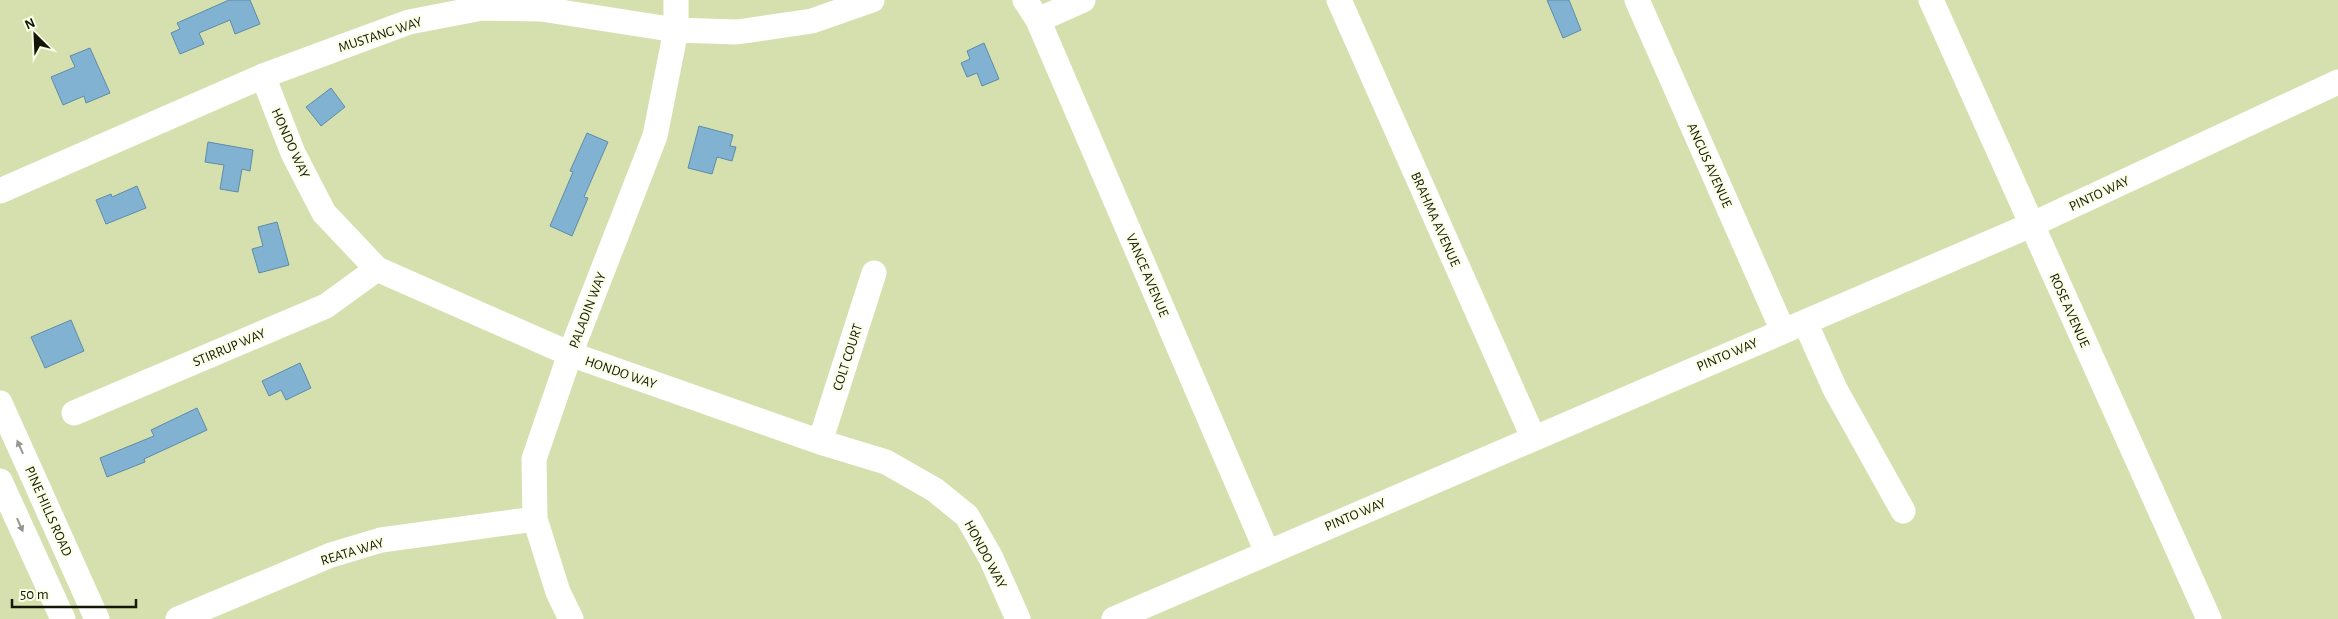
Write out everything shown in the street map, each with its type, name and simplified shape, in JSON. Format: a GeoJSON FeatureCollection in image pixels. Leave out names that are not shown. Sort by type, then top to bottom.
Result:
{"type":"FeatureCollection","features":[{"type":"Feature","properties":{"kind":"street","name":"PALADIN WAY"},"geometry":{"type":"LineString","coordinates":[[571,619],[558,592],[535,519],[534,459],[570,354],[655,136],[676,30],[676,0]]}},
{"type":"Feature","properties":{"kind":"street","name":"MUSTANG WAY"},"geometry":{"type":"LineString","coordinates":[[0,191],[263,76],[409,22],[482,8],[541,9],[676,30],[737,32],[812,21],[872,0]]}},
{"type":"Feature","properties":{"kind":"street"},"geometry":{"type":"LineString","coordinates":[[1031,10],[1083,0]]}},
{"type":"Feature","properties":{"kind":"street","name":"BRAHMA AVENUE"},"geometry":{"type":"LineString","coordinates":[[1339,0],[1533,437]]}},
{"type":"Feature","properties":{"kind":"street","name":"ANGUS AVENUE"},"geometry":{"type":"LineString","coordinates":[[1637,0],[1794,326],[1835,389],[1903,511]]}},
{"type":"Feature","properties":{"kind":"street","name":"ROSE AVENUE"},"geometry":{"type":"LineString","coordinates":[[1931,0],[2209,619]]}},
{"type":"Feature","properties":{"kind":"street","name":"VANCE AVENUE"},"geometry":{"type":"LineString","coordinates":[[1031,10],[1267,552]]}},
{"type":"Feature","properties":{"kind":"street","name":"HONDO WAY"},"geometry":{"type":"LineString","coordinates":[[263,76],[293,153],[324,214],[377,269],[570,354],[820,442],[886,462],[935,490],[967,516],[991,558],[1018,619]]}},
{"type":"Feature","properties":{"kind":"street","name":"PINTO WAY"},"geometry":{"type":"LineString","coordinates":[[1114,619],[1533,437],[2032,225],[2338,82]]}},
{"type":"Feature","properties":{"kind":"street","name":"STIRRUP WAY"},"geometry":{"type":"LineString","coordinates":[[74,413],[326,306],[377,269]]}},
{"type":"Feature","properties":{"kind":"street","name":"COLT COURT"},"geometry":{"type":"LineString","coordinates":[[820,442],[874,273]]}},
{"type":"Feature","properties":{"kind":"street","name":"PINE HILLS ROAD"},"geometry":{"type":"LineString","coordinates":[[0,403],[97,619]]}},
{"type":"Feature","properties":{"kind":"street"},"geometry":{"type":"LineString","coordinates":[[0,481],[63,619]]}},
{"type":"Feature","properties":{"kind":"street","name":"REATA WAY"},"geometry":{"type":"LineString","coordinates":[[178,619],[331,555],[381,540],[535,519]]}},
{"type":"Feature","properties":{"kind":"building"},"geometry":{"type":"Polygon","coordinates":[[[229,0],[250,0],[260,24],[235,34],[230,20],[199,33],[204,44],[180,54],[171,33],[180,29],[177,23],[229,0]]]}},
{"type":"Feature","properties":{"kind":"building"},"geometry":{"type":"Polygon","coordinates":[[[1547,0],[1569,0],[1581,30],[1563,38],[1547,0]]]}},
{"type":"Feature","properties":{"kind":"building"},"geometry":{"type":"Polygon","coordinates":[[[984,43],[999,79],[982,86],[977,73],[967,77],[961,63],[970,59],[967,51],[984,43]]]}},
{"type":"Feature","properties":{"kind":"building"},"geometry":{"type":"Polygon","coordinates":[[[90,48],[110,93],[86,103],[84,96],[63,105],[51,77],[75,67],[70,56],[90,48]]]}},
{"type":"Feature","properties":{"kind":"building"},"geometry":{"type":"Polygon","coordinates":[[[331,88],[345,107],[321,126],[306,107],[331,88]]]}},
{"type":"Feature","properties":{"kind":"building"},"geometry":{"type":"Polygon","coordinates":[[[699,126],[733,135],[730,146],[736,147],[732,161],[717,157],[712,174],[688,168],[699,126]]]}},
{"type":"Feature","properties":{"kind":"building"},"geometry":{"type":"Polygon","coordinates":[[[587,133],[608,142],[584,197],[588,198],[572,236],[550,226],[573,172],[570,171],[587,133]]]}},
{"type":"Feature","properties":{"kind":"building"},"geometry":{"type":"Polygon","coordinates":[[[208,142],[253,150],[250,171],[242,169],[238,192],[220,189],[224,165],[205,162],[208,142]]]}},
{"type":"Feature","properties":{"kind":"building"},"geometry":{"type":"Polygon","coordinates":[[[137,186],[146,208],[106,224],[96,200],[111,194],[112,197],[137,186]]]}},
{"type":"Feature","properties":{"kind":"building"},"geometry":{"type":"Polygon","coordinates":[[[277,222],[289,265],[259,273],[252,249],[263,246],[258,227],[277,222]]]}},
{"type":"Feature","properties":{"kind":"building"},"geometry":{"type":"Polygon","coordinates":[[[71,320],[84,351],[45,368],[31,337],[71,320]]]}},
{"type":"Feature","properties":{"kind":"building"},"geometry":{"type":"Polygon","coordinates":[[[300,363],[311,388],[286,400],[281,390],[269,396],[262,381],[300,363]]]}},
{"type":"Feature","properties":{"kind":"building"},"geometry":{"type":"Polygon","coordinates":[[[197,408],[207,430],[144,459],[145,462],[107,477],[100,458],[154,436],[151,430],[197,408]]]}}]}
